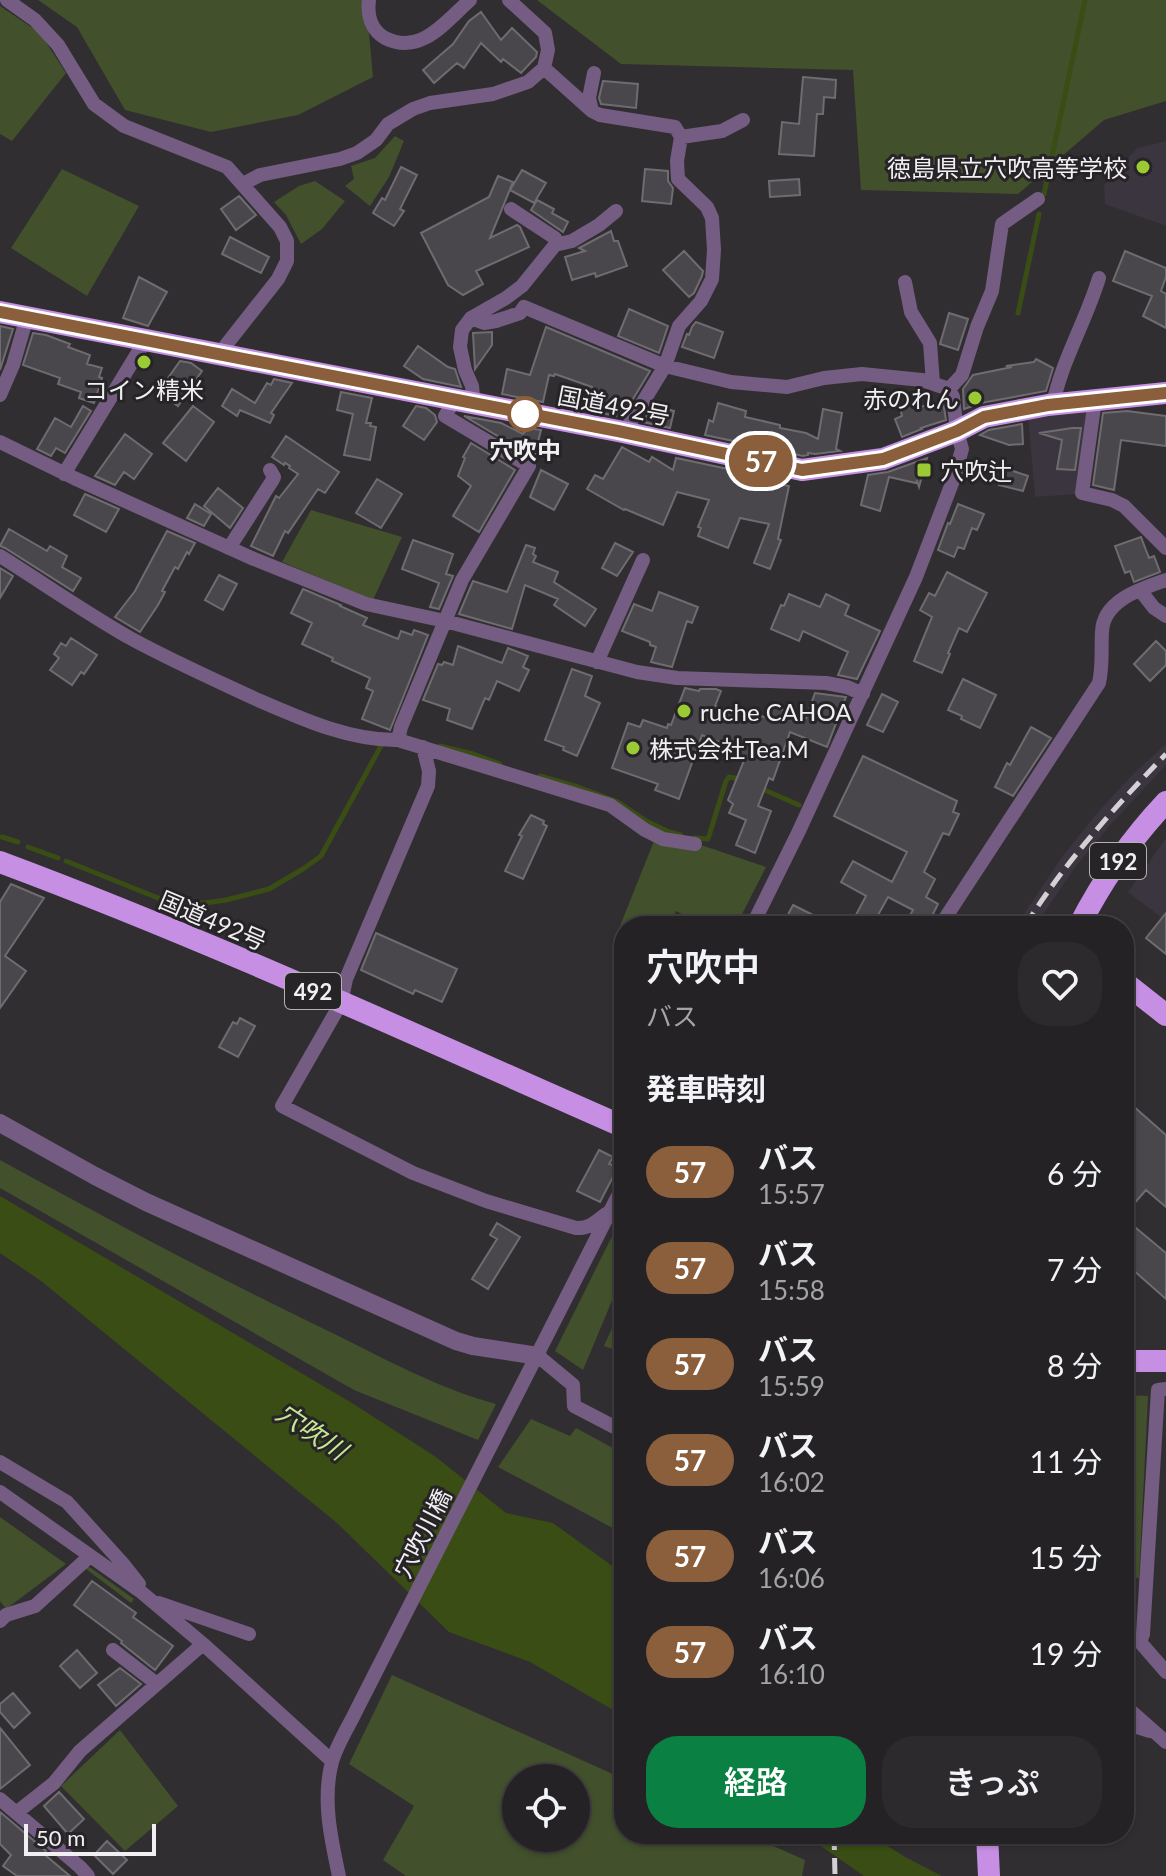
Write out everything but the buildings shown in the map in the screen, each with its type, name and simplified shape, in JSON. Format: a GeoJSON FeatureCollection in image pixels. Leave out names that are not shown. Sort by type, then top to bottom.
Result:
{"type":"FeatureCollection","features":[{"type":"Feature","properties":{"kind":"highway","name":"国道492号"},"geometry":{"type":"LineString","coordinates":[[0,312],[802,470],[883,459],[957,431],[984,417],[1053,404],[1166,393]]}},
{"type":"Feature","properties":{"kind":"highway","name":"192"},"geometry":{"type":"LineString","coordinates":[[1084,916],[1099,887],[1166,802]]}},
{"type":"Feature","properties":{"kind":"highway","name":"国道492号"},"geometry":{"type":"LineString","coordinates":[[0,862],[141,918],[614,1123]]}},
{"type":"Feature","properties":{"kind":"highway"},"geometry":{"type":"LineString","coordinates":[[1134,990],[1166,1015]]}},
{"type":"Feature","properties":{"kind":"highway"},"geometry":{"type":"LineString","coordinates":[[1134,1361],[1166,1361]]}},
{"type":"Feature","properties":{"kind":"highway"},"geometry":{"type":"LineString","coordinates":[[987,1844],[989,1876]]}},
{"type":"Feature","properties":{"kind":"street"},"geometry":{"type":"LineString","coordinates":[[7,0],[35,20],[58,45],[94,104],[124,126],[227,167],[280,227],[287,241],[287,261],[278,279],[226,345],[222,356]]}},
{"type":"Feature","properties":{"kind":"street"},"geometry":{"type":"LineString","coordinates":[[369,0],[370,22],[379,35],[411,44],[431,35],[470,0]]}},
{"type":"Feature","properties":{"kind":"street"},"geometry":{"type":"LineString","coordinates":[[243,184],[260,175],[357,153],[376,140],[388,124],[413,109],[430,103],[493,94],[528,82],[544,68],[548,50],[545,33],[509,0]]}},
{"type":"Feature","properties":{"kind":"street"},"geometry":{"type":"LineString","coordinates":[[544,68],[600,115],[675,127],[681,137],[678,179],[707,207],[712,218],[712,279],[701,301],[679,326],[665,366],[624,433]]}},
{"type":"Feature","properties":{"kind":"street"},"geometry":{"type":"LineString","coordinates":[[592,111],[589,98],[594,73]]}},
{"type":"Feature","properties":{"kind":"street"},"geometry":{"type":"LineString","coordinates":[[681,137],[722,131],[743,120]]}},
{"type":"Feature","properties":{"kind":"street"},"geometry":{"type":"LineString","coordinates":[[949,389],[962,375],[992,291],[1002,224],[1038,199]]}},
{"type":"Feature","properties":{"kind":"street"},"geometry":{"type":"LineString","coordinates":[[511,209],[555,238],[555,245]]}},
{"type":"Feature","properties":{"kind":"street"},"geometry":{"type":"LineString","coordinates":[[398,740],[462,580],[529,466],[445,416],[464,403],[472,386],[460,347],[462,330],[471,318],[522,286],[555,245],[572,241],[616,211]]}},
{"type":"Feature","properties":{"kind":"street"},"geometry":{"type":"LineString","coordinates":[[1053,404],[1059,376],[1099,278]]}},
{"type":"Feature","properties":{"kind":"street"},"geometry":{"type":"LineString","coordinates":[[905,282],[911,312],[930,343],[933,383]]}},
{"type":"Feature","properties":{"kind":"street"},"geometry":{"type":"LineString","coordinates":[[471,318],[484,323],[496,321],[520,313],[524,307],[665,366],[731,382],[787,387],[824,378],[862,374],[922,380],[949,389],[953,397],[962,449],[954,478],[916,577],[757,916]]}},
{"type":"Feature","properties":{"kind":"street"},"geometry":{"type":"LineString","coordinates":[[0,395],[13,365],[27,317]]}},
{"type":"Feature","properties":{"kind":"street"},"geometry":{"type":"LineString","coordinates":[[64,474],[145,341]]}},
{"type":"Feature","properties":{"kind":"street"},"geometry":{"type":"LineString","coordinates":[[1095,400],[1082,493],[1124,506],[1166,548]]}},
{"type":"Feature","properties":{"kind":"street"},"geometry":{"type":"LineString","coordinates":[[0,442],[229,548],[366,604],[445,621],[637,672],[677,678],[826,683],[863,694]]}},
{"type":"Feature","properties":{"kind":"street"},"geometry":{"type":"LineString","coordinates":[[229,548],[272,481],[274,477],[270,470]]}},
{"type":"Feature","properties":{"kind":"street"},"geometry":{"type":"LineString","coordinates":[[0,556],[127,636],[179,664],[296,717],[377,741],[398,740],[423,747],[610,805],[663,839],[695,844]]}},
{"type":"Feature","properties":{"kind":"street"},"geometry":{"type":"LineString","coordinates":[[597,662],[643,560]]}},
{"type":"Feature","properties":{"kind":"street"},"geometry":{"type":"LineString","coordinates":[[947,916],[1099,683],[1103,667],[1103,622],[1110,610],[1131,593],[1166,580]]}},
{"type":"Feature","properties":{"kind":"street"},"geometry":{"type":"LineString","coordinates":[[1140,590],[1154,608],[1166,616]]}},
{"type":"Feature","properties":{"kind":"street"},"geometry":{"type":"LineString","coordinates":[[423,747],[429,771],[428,786],[346,979],[341,1003],[282,1106],[413,1173],[486,1201],[576,1228],[592,1225],[610,1211]]}},
{"type":"Feature","properties":{"kind":"street"},"geometry":{"type":"LineString","coordinates":[[0,1123],[146,1202],[456,1341],[538,1356],[573,1385],[574,1406],[614,1427]]}},
{"type":"Feature","properties":{"kind":"street","name":"穴吹川橋"},"geometry":{"type":"LineString","coordinates":[[339,1876],[332,1848],[327,1802],[332,1761],[614,1203]]}},
{"type":"Feature","properties":{"kind":"street"},"geometry":{"type":"LineString","coordinates":[[1166,1389],[1158,1390],[1160,1433],[1140,1642],[1166,1672]]}},
{"type":"Feature","properties":{"kind":"street"},"geometry":{"type":"LineString","coordinates":[[0,1462],[67,1502],[151,1600],[249,1634]]}},
{"type":"Feature","properties":{"kind":"street"},"geometry":{"type":"LineString","coordinates":[[0,1492],[151,1600],[332,1761]]}},
{"type":"Feature","properties":{"kind":"street"},"geometry":{"type":"LineString","coordinates":[[0,1621],[6,1615],[35,1606],[90,1556]]}},
{"type":"Feature","properties":{"kind":"street"},"geometry":{"type":"LineString","coordinates":[[16,1813],[54,1783],[80,1751],[203,1644]]}},
{"type":"Feature","properties":{"kind":"street"},"geometry":{"type":"LineString","coordinates":[[113,1650],[157,1684]]}},
{"type":"Feature","properties":{"kind":"street"},"geometry":{"type":"LineString","coordinates":[[1134,1714],[1161,1737]]}},
{"type":"Feature","properties":{"kind":"street"},"geometry":{"type":"LineString","coordinates":[[1134,1727],[1161,1737]]}},
{"type":"Feature","properties":{"kind":"street"},"geometry":{"type":"LineString","coordinates":[[0,1799],[88,1876]]}},
{"type":"Feature","properties":{"kind":"shaded area"},"geometry":{"type":"Polygon","coordinates":[[[38,0],[366,0],[373,77],[298,115],[211,132],[125,110],[77,27],[38,0]]]}},
{"type":"Feature","properties":{"kind":"shaded area"},"geometry":{"type":"Polygon","coordinates":[[[537,0],[1166,0],[1166,101],[1104,120],[1018,194],[861,190],[853,70],[621,64],[537,0]]]}},
{"type":"Feature","properties":{"kind":"shaded area"},"geometry":{"type":"Polygon","coordinates":[[[0,6],[40,33],[66,73],[12,141],[0,134],[0,6]]]}},
{"type":"Feature","properties":{"kind":"shaded area"},"geometry":{"type":"Polygon","coordinates":[[[395,136],[404,141],[389,177],[370,206],[345,186],[354,179],[351,166],[375,158],[395,136]]]}},
{"type":"Feature","properties":{"kind":"shaded area","name":"徳島県立穴吹高等学校"},"geometry":{"type":"Polygon","coordinates":[[[1166,141],[1166,226],[1105,204],[1104,185],[1137,148],[1166,141]]]}},
{"type":"Feature","properties":{"kind":"shaded area"},"geometry":{"type":"Polygon","coordinates":[[[62,169],[139,206],[87,296],[11,248],[62,169]]]}},
{"type":"Feature","properties":{"kind":"shaded area"},"geometry":{"type":"Polygon","coordinates":[[[315,181],[345,201],[322,229],[301,244],[286,215],[274,202],[299,186],[315,181]]]}},
{"type":"Feature","properties":{"kind":"shaded area"},"geometry":{"type":"Polygon","coordinates":[[[1087,409],[1076,494],[1035,497],[1028,416],[1087,409]]]}},
{"type":"Feature","properties":{"kind":"shaded area"},"geometry":{"type":"Polygon","coordinates":[[[311,510],[402,537],[373,600],[282,562],[311,510]]]}},
{"type":"Feature","properties":{"kind":"shaded area"},"geometry":{"type":"Polygon","coordinates":[[[1166,744],[1166,765],[1076,866],[1042,916],[1023,916],[1062,857],[1134,773],[1166,744]]]}},
{"type":"Feature","properties":{"kind":"shaded area"},"geometry":{"type":"Polygon","coordinates":[[[1166,838],[1166,921],[1128,892],[1166,838]]]}},
{"type":"Feature","properties":{"kind":"shaded area"},"geometry":{"type":"Polygon","coordinates":[[[654,841],[704,846],[766,867],[741,916],[686,916],[676,911],[674,916],[624,916],[654,841]]]}},
{"type":"Feature","properties":{"kind":"shaded area"},"geometry":{"type":"Polygon","coordinates":[[[0,1160],[201,1268],[387,1360],[452,1389],[496,1404],[478,1440],[354,1390],[0,1188],[0,1160]]]}},
{"type":"Feature","properties":{"kind":"shaded area"},"geometry":{"type":"Polygon","coordinates":[[[614,1232],[614,1296],[583,1370],[555,1351],[614,1232]]]}},
{"type":"Feature","properties":{"kind":"shaded area"},"geometry":{"type":"Polygon","coordinates":[[[614,1324],[614,1350],[604,1346],[614,1324]]]}},
{"type":"Feature","properties":{"kind":"shaded area"},"geometry":{"type":"Polygon","coordinates":[[[1134,1395],[1148,1396],[1139,1578],[1134,1577],[1134,1395]]]}},
{"type":"Feature","properties":{"kind":"shaded area"},"geometry":{"type":"Polygon","coordinates":[[[531,1419],[570,1436],[576,1428],[614,1449],[614,1529],[498,1467],[531,1419]]]}},
{"type":"Feature","properties":{"kind":"shaded area"},"geometry":{"type":"Polygon","coordinates":[[[0,1517],[66,1564],[6,1609],[0,1601],[0,1517]]]}},
{"type":"Feature","properties":{"kind":"shaded area"},"geometry":{"type":"Polygon","coordinates":[[[88,1566],[134,1599],[131,1603],[86,1569],[88,1566]]]}},
{"type":"Feature","properties":{"kind":"shaded area"},"geometry":{"type":"Polygon","coordinates":[[[392,1675],[614,1775],[614,1844],[769,1844],[805,1860],[802,1876],[406,1876],[383,1860],[414,1806],[349,1764],[392,1675]]]}},
{"type":"Feature","properties":{"kind":"shaded area"},"geometry":{"type":"Polygon","coordinates":[[[120,1730],[178,1806],[125,1851],[61,1786],[120,1730]]]}},
{"type":"Feature","properties":{"kind":"water","name":"穴吹川"},"geometry":{"type":"Polygon","coordinates":[[[0,1196],[352,1403],[436,1457],[506,1513],[553,1523],[614,1566],[614,1710],[530,1662],[449,1632],[337,1523],[41,1281],[0,1253],[0,1196]]]}},
{"type":"Feature","properties":{"kind":"water"},"geometry":{"type":"Polygon","coordinates":[[[818,1844],[884,1844],[942,1876],[864,1876],[818,1844]]]}},
{"type":"Feature","properties":{"kind":"waterway"},"geometry":{"type":"LineString","coordinates":[[1044,194],[1085,0]]}},
{"type":"Feature","properties":{"kind":"waterway"},"geometry":{"type":"LineString","coordinates":[[1018,313],[1039,214]]}},
{"type":"Feature","properties":{"kind":"waterway"},"geometry":{"type":"LineString","coordinates":[[66,861],[158,898],[181,902],[226,900],[269,889],[321,856],[382,744]]}},
{"type":"Feature","properties":{"kind":"waterway"},"geometry":{"type":"LineString","coordinates":[[440,746],[500,764]]}},
{"type":"Feature","properties":{"kind":"waterway"},"geometry":{"type":"LineString","coordinates":[[540,776],[618,802],[646,821],[681,835]]}},
{"type":"Feature","properties":{"kind":"waterway"},"geometry":{"type":"LineString","coordinates":[[694,838],[708,839],[726,781],[729,777],[740,779]]}},
{"type":"Feature","properties":{"kind":"waterway"},"geometry":{"type":"LineString","coordinates":[[760,788],[799,805]]}},
{"type":"Feature","properties":{"kind":"waterway"},"geometry":{"type":"LineString","coordinates":[[2,837],[18,842]]}},
{"type":"Feature","properties":{"kind":"waterway"},"geometry":{"type":"LineString","coordinates":[[28,847],[58,858]]}},
{"type":"Feature","properties":{"kind":"railway"},"geometry":{"type":"LineString","coordinates":[[1032,916],[1091,836],[1166,754]]}},
{"type":"Feature","properties":{"kind":"railway"},"geometry":{"type":"LineString","coordinates":[[834,1844],[835,1876]]}},
{"type":"Feature","properties":{"kind":"bus line","name":"57"},"geometry":{"type":"LineString","coordinates":[[0,312],[618,431],[802,470],[883,459],[957,431],[984,417],[1048,405],[1166,393]]}},
{"type":"Feature","properties":{"kind":"place","name":"徳島県立穴吹高等学校"},"geometry":{"type":"Point","coordinates":[1143,167]}},
{"type":"Feature","properties":{"kind":"place","name":"コイン精米"},"geometry":{"type":"Point","coordinates":[144,362]}},
{"type":"Feature","properties":{"kind":"place","name":"赤のれん"},"geometry":{"type":"Point","coordinates":[975,398]}},
{"type":"Feature","properties":{"kind":"place","name":"穴吹中"},"geometry":{"type":"Point","coordinates":[525,414]}},
{"type":"Feature","properties":{"kind":"place","name":"穴吹辻"},"geometry":{"type":"Point","coordinates":[924,470]}},
{"type":"Feature","properties":{"kind":"place","name":"ruche CAHOA"},"geometry":{"type":"Point","coordinates":[684,711]}},
{"type":"Feature","properties":{"kind":"place","name":"株式会社Tea.M"},"geometry":{"type":"Point","coordinates":[633,748]}}]}
